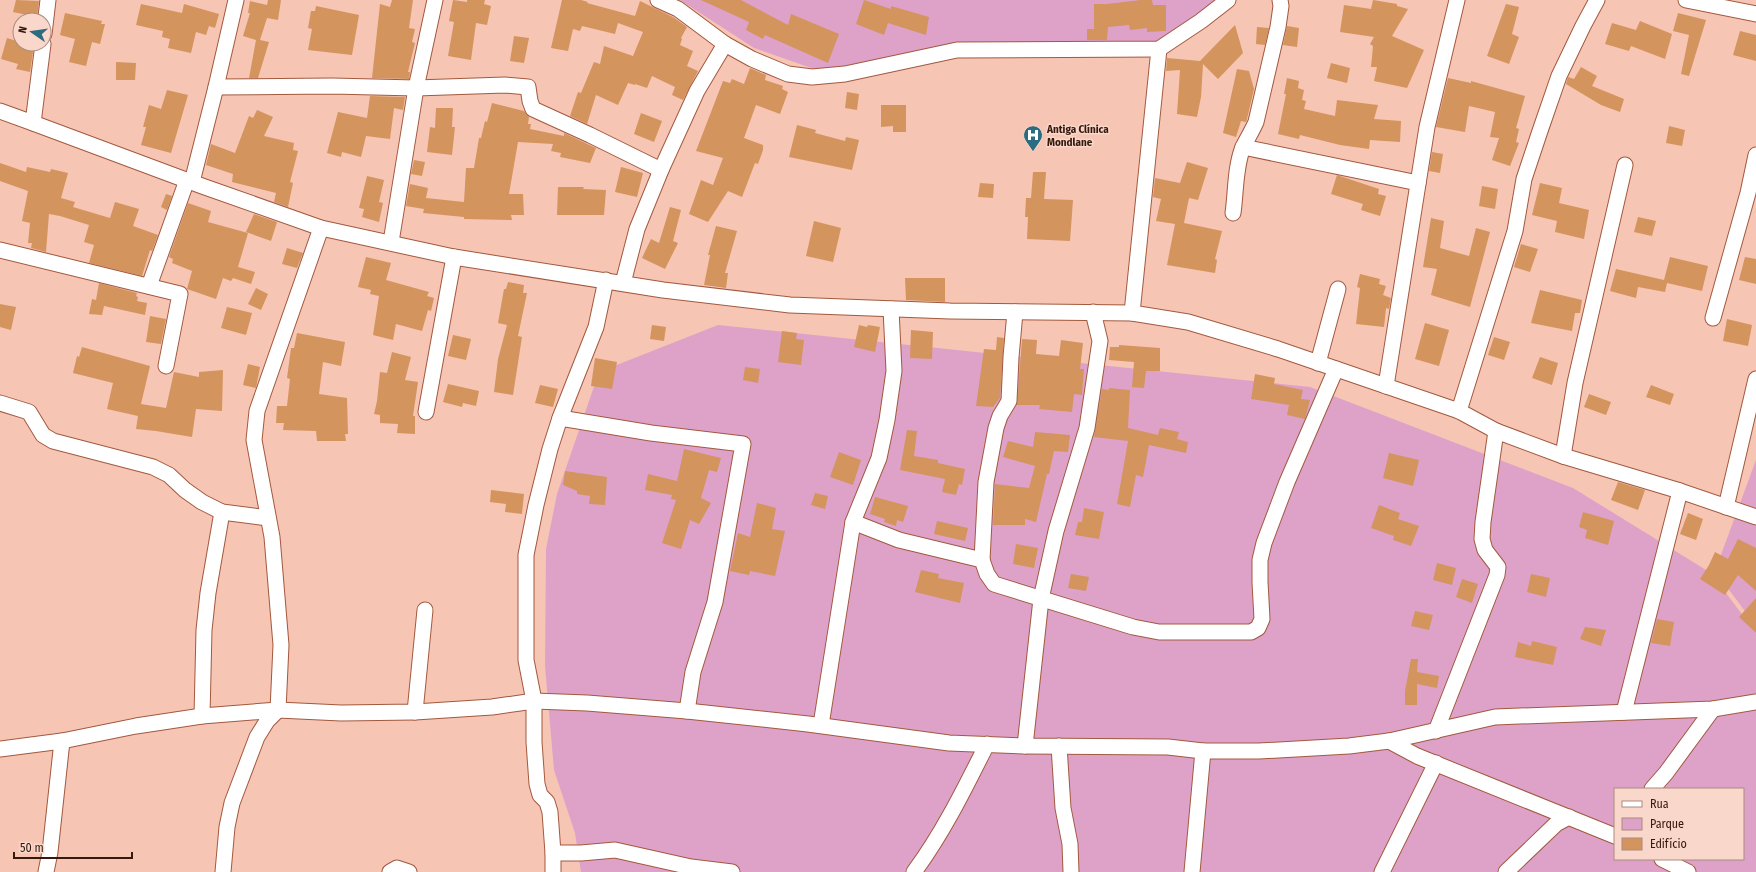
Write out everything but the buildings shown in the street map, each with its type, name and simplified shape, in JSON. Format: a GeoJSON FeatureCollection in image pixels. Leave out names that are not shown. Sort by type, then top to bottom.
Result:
{"type":"FeatureCollection","features":[{"type":"Feature","properties":{"kind":"street"},"geometry":{"type":"LineString","coordinates":[[47,12],[48,0]]}},
{"type":"Feature","properties":{"kind":"street"},"geometry":{"type":"LineString","coordinates":[[149,286],[190,181],[216,87],[236,0]]}},
{"type":"Feature","properties":{"kind":"street"},"geometry":{"type":"LineString","coordinates":[[391,242],[416,88],[435,0]]}},
{"type":"Feature","properties":{"kind":"street"},"geometry":{"type":"LineString","coordinates":[[658,0],[678,9],[725,44],[752,59],[788,74],[812,77],[845,74],[957,50],[1159,49],[1202,21],[1228,0]]}},
{"type":"Feature","properties":{"kind":"street"},"geometry":{"type":"LineString","coordinates":[[1233,213],[1238,167],[1243,147],[1256,122],[1278,27],[1281,6],[1280,0]]}},
{"type":"Feature","properties":{"kind":"street"},"geometry":{"type":"LineString","coordinates":[[1386,386],[1427,127],[1457,0]]}},
{"type":"Feature","properties":{"kind":"street"},"geometry":{"type":"LineString","coordinates":[[1459,410],[1515,231],[1524,179],[1540,131],[1559,76],[1582,26],[1597,0]]}},
{"type":"Feature","properties":{"kind":"street"},"geometry":{"type":"LineString","coordinates":[[1688,0],[1756,14]]}},
{"type":"Feature","properties":{"kind":"street"},"geometry":{"type":"LineString","coordinates":[[623,283],[637,229],[661,170],[697,91],[725,44]]}},
{"type":"Feature","properties":{"kind":"street"},"geometry":{"type":"LineString","coordinates":[[1132,313],[1159,49]]}},
{"type":"Feature","properties":{"kind":"street"},"geometry":{"type":"LineString","coordinates":[[33,123],[42,52]]}},
{"type":"Feature","properties":{"kind":"street"},"geometry":{"type":"LineString","coordinates":[[216,87],[332,86],[416,88],[505,85],[528,87],[533,109],[590,134],[661,170]]}},
{"type":"Feature","properties":{"kind":"street"},"geometry":{"type":"LineString","coordinates":[[0,111],[321,228],[391,242],[454,257],[663,290],[790,305],[1015,312],[1132,313],[1188,322],[1278,349],[1459,410],[1496,431],[1563,456],[1680,491],[1756,517]]}},
{"type":"Feature","properties":{"kind":"street"},"geometry":{"type":"LineString","coordinates":[[1243,147],[1418,183]]}},
{"type":"Feature","properties":{"kind":"street"},"geometry":{"type":"LineString","coordinates":[[1713,318],[1748,193],[1756,155]]}},
{"type":"Feature","properties":{"kind":"street"},"geometry":{"type":"LineString","coordinates":[[1563,456],[1575,383],[1625,164]]}},
{"type":"Feature","properties":{"kind":"street"},"geometry":{"type":"LineString","coordinates":[[223,872],[227,827],[232,803],[257,737],[267,721],[278,710],[281,645],[272,537],[254,440],[257,411],[321,228]]}},
{"type":"Feature","properties":{"kind":"street"},"geometry":{"type":"LineString","coordinates":[[0,250],[180,294],[166,366]]}},
{"type":"Feature","properties":{"kind":"street"},"geometry":{"type":"LineString","coordinates":[[426,412],[454,257]]}},
{"type":"Feature","properties":{"kind":"street"},"geometry":{"type":"LineString","coordinates":[[553,872],[550,812],[547,802],[540,795],[537,784],[534,742],[534,701],[526,660],[526,555],[536,505],[560,418],[596,327],[606,280]]}},
{"type":"Feature","properties":{"kind":"street"},"geometry":{"type":"LineString","coordinates":[[1318,363],[1338,289]]}},
{"type":"Feature","properties":{"kind":"street"},"geometry":{"type":"LineString","coordinates":[[821,725],[853,522],[878,458],[887,420],[894,371],[891,309]]}},
{"type":"Feature","properties":{"kind":"street"},"geometry":{"type":"LineString","coordinates":[[1015,312],[1010,357],[1009,400],[1000,416],[996,428],[986,482],[982,560],[987,574],[994,584],[1133,627],[1159,632],[1251,632],[1258,628],[1262,619],[1260,560],[1264,544],[1287,482],[1336,369]]}},
{"type":"Feature","properties":{"kind":"street"},"geometry":{"type":"LineString","coordinates":[[1025,746],[1041,599],[1056,531],[1087,428],[1100,341],[1093,312]]}},
{"type":"Feature","properties":{"kind":"street"},"geometry":{"type":"LineString","coordinates":[[1726,507],[1756,379]]}},
{"type":"Feature","properties":{"kind":"street"},"geometry":{"type":"LineString","coordinates":[[0,403],[29,412],[43,434],[54,442],[153,467],[169,475],[185,490],[202,502],[222,512],[268,518]]}},
{"type":"Feature","properties":{"kind":"street"},"geometry":{"type":"LineString","coordinates":[[560,418],[651,433],[743,444],[715,602],[692,672],[687,711]]}},
{"type":"Feature","properties":{"kind":"street"},"geometry":{"type":"LineString","coordinates":[[1436,731],[1497,575],[1498,567],[1485,550],[1482,540],[1496,431]]}},
{"type":"Feature","properties":{"kind":"street"},"geometry":{"type":"LineString","coordinates":[[1624,712],[1680,491]]}},
{"type":"Feature","properties":{"kind":"street"},"geometry":{"type":"LineString","coordinates":[[202,716],[204,630],[208,594],[222,512]]}},
{"type":"Feature","properties":{"kind":"street"},"geometry":{"type":"LineString","coordinates":[[853,522],[900,540],[982,560]]}},
{"type":"Feature","properties":{"kind":"street"},"geometry":{"type":"LineString","coordinates":[[415,712],[425,610]]}},
{"type":"Feature","properties":{"kind":"street"},"geometry":{"type":"LineString","coordinates":[[0,749],[62,741],[136,726],[202,716],[278,710],[341,713],[415,712],[492,707],[534,701],[687,711],[821,725],[949,743],[1025,746],[1168,747],[1203,751],[1259,751],[1349,746],[1389,741],[1495,717],[1713,709],[1756,702]]}},
{"type":"Feature","properties":{"kind":"street"},"geometry":{"type":"LineString","coordinates":[[1653,788],[1666,773],[1713,709]]}},
{"type":"Feature","properties":{"kind":"street"},"geometry":{"type":"LineString","coordinates":[[46,872],[50,852],[62,741]]}},
{"type":"Feature","properties":{"kind":"street"},"geometry":{"type":"LineString","coordinates":[[1389,741],[1436,763],[1614,835]]}},
{"type":"Feature","properties":{"kind":"street"},"geometry":{"type":"LineString","coordinates":[[914,872],[926,855],[970,779],[987,744]]}},
{"type":"Feature","properties":{"kind":"street"},"geometry":{"type":"LineString","coordinates":[[1059,746],[1063,808],[1070,844],[1071,872]]}},
{"type":"Feature","properties":{"kind":"street"},"geometry":{"type":"LineString","coordinates":[[1192,872],[1203,751]]}},
{"type":"Feature","properties":{"kind":"street"},"geometry":{"type":"LineString","coordinates":[[1382,872],[1436,763]]}},
{"type":"Feature","properties":{"kind":"street"},"geometry":{"type":"LineString","coordinates":[[1506,872],[1556,824],[1569,817]]}},
{"type":"Feature","properties":{"kind":"street"},"geometry":{"type":"LineString","coordinates":[[553,853],[581,853],[615,850],[691,867],[732,872]]}},
{"type":"Feature","properties":{"kind":"street"},"geometry":{"type":"LineString","coordinates":[[1664,860],[1688,872]]}},
{"type":"Feature","properties":{"kind":"street"},"geometry":{"type":"LineString","coordinates":[[390,872],[397,868],[409,872]]}},
{"type":"Feature","properties":{"kind":"green space"},"geometry":{"type":"Polygon","coordinates":[[[680,0],[1222,0],[1155,45],[1066,42],[961,42],[846,70],[817,70],[754,48],[680,0]]]}},
{"type":"Feature","properties":{"kind":"green space"},"geometry":{"type":"Polygon","coordinates":[[[718,325],[1310,387],[1573,488],[1711,573],[1756,633],[1756,872],[581,872],[575,833],[554,770],[545,666],[546,549],[557,494],[599,372],[718,325]]]}},
{"type":"Feature","properties":{"kind":"green space"},"geometry":{"type":"Polygon","coordinates":[[[1756,460],[1756,626],[1715,571],[1756,460]]]}},
{"type":"Feature","properties":{"kind":"place","name":"Antiga Clínica Mondlane"},"geometry":{"type":"Point","coordinates":[1033,152]}}]}
